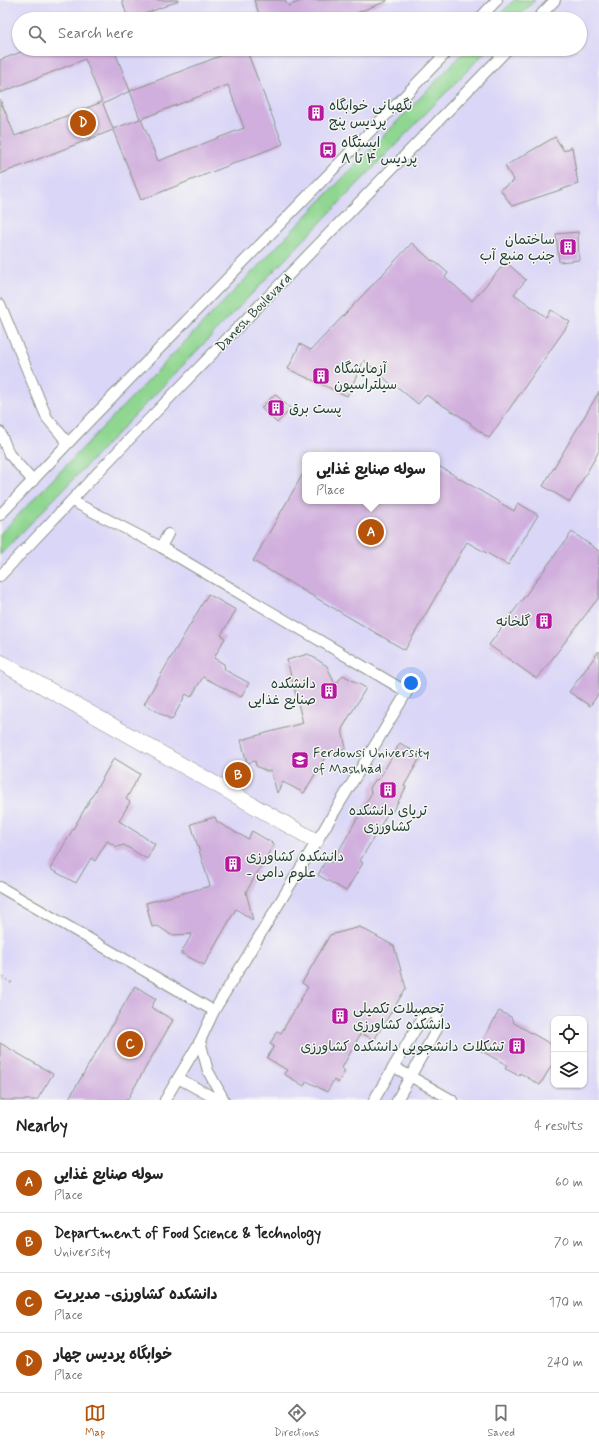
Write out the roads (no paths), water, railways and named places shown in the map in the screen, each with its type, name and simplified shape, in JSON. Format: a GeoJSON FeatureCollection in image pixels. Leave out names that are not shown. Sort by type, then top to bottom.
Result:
{"type":"FeatureCollection","features":[{"type":"Feature","properties":{"kind":"street"},"geometry":{"type":"LineString","coordinates":[[0,662],[316,841]]}},
{"type":"Feature","properties":{"kind":"lane"},"geometry":{"type":"LineString","coordinates":[[486,12],[497,0]]}},
{"type":"Feature","properties":{"kind":"lane"},"geometry":{"type":"LineString","coordinates":[[544,12],[555,0]]}},
{"type":"Feature","properties":{"kind":"lane"},"geometry":{"type":"LineString","coordinates":[[0,516],[68,443],[443,56]]}},
{"type":"Feature","properties":{"kind":"lane","name":"Danesh Boulevard"},"geometry":{"type":"LineString","coordinates":[[0,576],[501,56]]}},
{"type":"Feature","properties":{"kind":"lane"},"geometry":{"type":"LineString","coordinates":[[0,304],[47,418],[68,443]]}},
{"type":"Feature","properties":{"kind":"lane"},"geometry":{"type":"LineString","coordinates":[[0,432],[9,454],[33,481]]}},
{"type":"Feature","properties":{"kind":"lane"},"geometry":{"type":"LineString","coordinates":[[72,501],[160,548],[407,692],[214,1011],[200,1041],[165,1100]]}},
{"type":"Feature","properties":{"kind":"lane"},"geometry":{"type":"LineString","coordinates":[[160,548],[168,534]]}},
{"type":"Feature","properties":{"kind":"lane"},"geometry":{"type":"LineString","coordinates":[[0,887],[214,1011]]}},
{"type":"Feature","properties":{"kind":"lane"},"geometry":{"type":"LineString","coordinates":[[374,1100],[421,1020],[428,1013],[433,1013],[437,1016],[437,1029],[397,1100]]}},
{"type":"Feature","properties":{"kind":"lane"},"geometry":{"type":"LineString","coordinates":[[200,1041],[208,1071],[224,1100]]}},
{"type":"Feature","properties":{"kind":"lane"},"geometry":{"type":"LineString","coordinates":[[394,1067],[452,1100]]}},
{"type":"Feature","properties":{"kind":"lane"},"geometry":{"type":"LineString","coordinates":[[178,1078],[218,1100]]}},
{"type":"Feature","properties":{"kind":"place","name":"نگهبانی خوابگاه پردیس پنج"},"geometry":{"type":"Point","coordinates":[316,113]}},
{"type":"Feature","properties":{"kind":"place","name":"خوابگاه پردیس چهار"},"geometry":{"type":"Point","coordinates":[83,123]}},
{"type":"Feature","properties":{"kind":"place","name":"ایستگاه پردیس ۴ تا ۸"},"geometry":{"type":"Point","coordinates":[328,150]}},
{"type":"Feature","properties":{"kind":"place","name":"ساختمان جنب منبع آب"},"geometry":{"type":"Point","coordinates":[568,247]}},
{"type":"Feature","properties":{"kind":"place","name":"آزمایشگاه سیلتراسیون"},"geometry":{"type":"Point","coordinates":[321,376]}},
{"type":"Feature","properties":{"kind":"place","name":"پست برق"},"geometry":{"type":"Point","coordinates":[276,408]}},
{"type":"Feature","properties":{"kind":"place","name":"سوله صنایع غذایی"},"geometry":{"type":"Point","coordinates":[371,532]}},
{"type":"Feature","properties":{"kind":"place","name":"گلخانه"},"geometry":{"type":"Point","coordinates":[544,621]}},
{"type":"Feature","properties":{"kind":"place","name":"دانشکده صنایع غذایی"},"geometry":{"type":"Point","coordinates":[329,691]}},
{"type":"Feature","properties":{"kind":"place","name":"Ferdowsi University of Mashhad"},"geometry":{"type":"Point","coordinates":[300,760]}},
{"type":"Feature","properties":{"kind":"place","name":"Department of Food Science & Technology"},"geometry":{"type":"Point","coordinates":[238,775]}},
{"type":"Feature","properties":{"kind":"place","name":"تریای دانشکده کشاورزی"},"geometry":{"type":"Point","coordinates":[388,790]}},
{"type":"Feature","properties":{"kind":"place","name":"دانشکده کشاورزی - علوم دامی"},"geometry":{"type":"Point","coordinates":[233,864]}},
{"type":"Feature","properties":{"kind":"place","name":"تحصیلات تکمیلی دانشکده کشاورزی"},"geometry":{"type":"Point","coordinates":[340,1016]}},
{"type":"Feature","properties":{"kind":"place","name":"دانشکده کشاورزی- مدیریت"},"geometry":{"type":"Point","coordinates":[130,1044]}},
{"type":"Feature","properties":{"kind":"place","name":"تشکلات دانشجویی دانشکده کشاورزی"},"geometry":{"type":"Point","coordinates":[517,1046]}}]}
